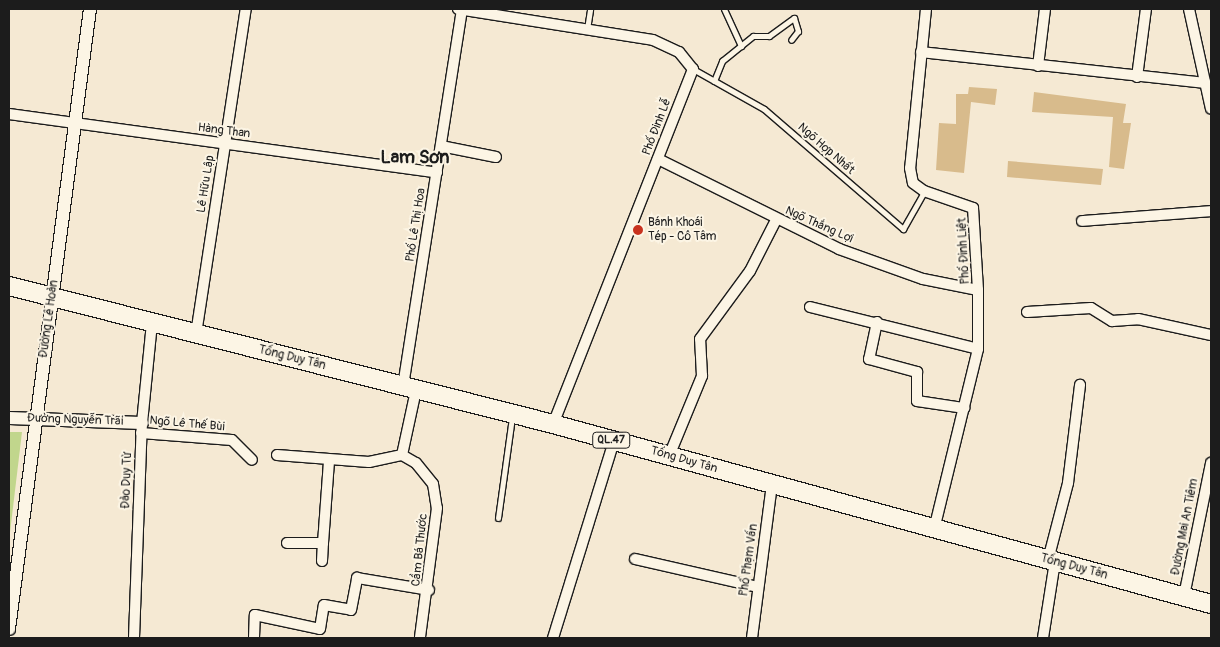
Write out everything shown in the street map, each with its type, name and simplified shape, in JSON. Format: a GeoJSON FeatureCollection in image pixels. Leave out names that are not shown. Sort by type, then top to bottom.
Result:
{"type":"FeatureCollection","features":[{"type":"Feature","properties":{"kind":"highway","name":"Tống Duy Tân"},"geometry":{"type":"LineString","coordinates":[[9,286],[554,424],[1211,604]]}},
{"type":"Feature","properties":{"kind":"street","name":"Đường Lê Hoàn"},"geometry":{"type":"LineString","coordinates":[[9,629],[34,418],[53,298],[90,9]]}},
{"type":"Feature","properties":{"kind":"street","name":"Lê Hữu Lập"},"geometry":{"type":"LineString","coordinates":[[196,334],[246,9]]}},
{"type":"Feature","properties":{"kind":"street"},"geometry":{"type":"LineString","coordinates":[[458,9],[587,29],[667,44],[693,69]]}},
{"type":"Feature","properties":{"kind":"street","name":"Phố Lê Thị Hoa"},"geometry":{"type":"LineString","coordinates":[[409,388],[436,173],[462,9]]}},
{"type":"Feature","properties":{"kind":"street"},"geometry":{"type":"LineString","coordinates":[[924,191],[913,183],[910,168],[926,9]]}},
{"type":"Feature","properties":{"kind":"street"},"geometry":{"type":"LineString","coordinates":[[1038,66],[1045,9]]}},
{"type":"Feature","properties":{"kind":"street"},"geometry":{"type":"LineString","coordinates":[[1136,77],[1146,9]]}},
{"type":"Feature","properties":{"kind":"street"},"geometry":{"type":"LineString","coordinates":[[1189,9],[1211,110]]}},
{"type":"Feature","properties":{"kind":"street"},"geometry":{"type":"LineString","coordinates":[[921,52],[1205,84]]}},
{"type":"Feature","properties":{"kind":"street","name":"Phố Đinh Lễ"},"geometry":{"type":"LineString","coordinates":[[554,424],[585,334],[658,159],[693,69]]}},
{"type":"Feature","properties":{"kind":"street","name":"Hàng Than"},"geometry":{"type":"LineString","coordinates":[[9,114],[74,126],[225,144],[436,173]]}},
{"type":"Feature","properties":{"kind":"street"},"geometry":{"type":"LineString","coordinates":[[441,146],[496,157]]}},
{"type":"Feature","properties":{"kind":"street","name":"Ngõ Thắng Lợi"},"geometry":{"type":"LineString","coordinates":[[658,159],[776,220],[886,267],[978,290]]}},
{"type":"Feature","properties":{"kind":"street","name":"Phố Đinh Liệt"},"geometry":{"type":"LineString","coordinates":[[924,191],[973,208],[978,290],[978,349],[934,529]]}},
{"type":"Feature","properties":{"kind":"street"},"geometry":{"type":"LineString","coordinates":[[1082,221],[1211,212]]}},
{"type":"Feature","properties":{"kind":"street"},"geometry":{"type":"LineString","coordinates":[[669,456],[702,376],[700,339],[750,271],[776,220]]}},
{"type":"Feature","properties":{"kind":"street"},"geometry":{"type":"LineString","coordinates":[[810,307],[877,322],[978,349]]}},
{"type":"Feature","properties":{"kind":"street"},"geometry":{"type":"LineString","coordinates":[[1027,312],[1091,308],[1112,321],[1138,319],[1211,335]]}},
{"type":"Feature","properties":{"kind":"street"},"geometry":{"type":"LineString","coordinates":[[877,322],[869,359],[917,372],[917,401],[964,408]]}},
{"type":"Feature","properties":{"kind":"street","name":"Đào Duy Từ"},"geometry":{"type":"LineString","coordinates":[[134,638],[142,428],[152,323]]}},
{"type":"Feature","properties":{"kind":"street"},"geometry":{"type":"LineString","coordinates":[[1042,638],[1051,560],[1068,483],[1080,385]]}},
{"type":"Feature","properties":{"kind":"street"},"geometry":{"type":"LineString","coordinates":[[277,455],[329,462],[385,461],[402,455],[409,388]]}},
{"type":"Feature","properties":{"kind":"street","name":"Đường Nguyễn Trãi"},"geometry":{"type":"LineString","coordinates":[[9,418],[34,418],[142,428]]}},
{"type":"Feature","properties":{"kind":"street","name":"Ngõ Lê Thế Bùi"},"geometry":{"type":"LineString","coordinates":[[142,428],[232,440],[252,460]]}},
{"type":"Feature","properties":{"kind":"street"},"geometry":{"type":"LineString","coordinates":[[553,638],[614,441]]}},
{"type":"Feature","properties":{"kind":"street","name":"Cầm Bá Thước"},"geometry":{"type":"LineString","coordinates":[[402,455],[416,463],[433,484],[437,508],[429,590],[420,638]]}},
{"type":"Feature","properties":{"kind":"street"},"geometry":{"type":"LineString","coordinates":[[322,561],[329,462]]}},
{"type":"Feature","properties":{"kind":"street","name":"Đường Mai An Tiêm"},"geometry":{"type":"LineString","coordinates":[[1184,596],[1211,463]]}},
{"type":"Feature","properties":{"kind":"street","name":"Phố Phạm Vấn"},"geometry":{"type":"LineString","coordinates":[[752,638],[772,485]]}},
{"type":"Feature","properties":{"kind":"street"},"geometry":{"type":"LineString","coordinates":[[287,543],[323,543]]}},
{"type":"Feature","properties":{"kind":"street"},"geometry":{"type":"LineString","coordinates":[[635,559],[758,586]]}},
{"type":"Feature","properties":{"kind":"street"},"geometry":{"type":"LineString","coordinates":[[254,638],[255,615],[320,630],[324,605],[350,610],[357,578],[429,590]]}},
{"type":"Feature","properties":{"kind":"lane"},"geometry":{"type":"LineString","coordinates":[[587,29],[590,9]]}},
{"type":"Feature","properties":{"kind":"lane"},"geometry":{"type":"LineString","coordinates":[[724,9],[741,46]]}},
{"type":"Feature","properties":{"kind":"lane"},"geometry":{"type":"LineString","coordinates":[[714,81],[722,61],[753,36],[769,36],[794,18],[798,31],[791,40]]}},
{"type":"Feature","properties":{"kind":"lane","name":"Ngõ Hợp Nhất"},"geometry":{"type":"LineString","coordinates":[[693,69],[764,109],[903,229],[924,191]]}},
{"type":"Feature","properties":{"kind":"lane"},"geometry":{"type":"LineString","coordinates":[[498,518],[513,414]]}},
{"type":"Feature","properties":{"kind":"green space"},"geometry":{"type":"Polygon","coordinates":[[[9,432],[22,432],[9,541],[9,432]]]}},
{"type":"Feature","properties":{"kind":"building"},"geometry":{"type":"Polygon","coordinates":[[[969,87],[997,89],[995,105],[971,102],[964,173],[936,170],[939,123],[956,124],[956,94],[968,94],[969,87]]]}},
{"type":"Feature","properties":{"kind":"building"},"geometry":{"type":"Polygon","coordinates":[[[1034,92],[1126,104],[1123,123],[1131,123],[1124,169],[1109,167],[1113,117],[1032,112],[1034,92]]]}},
{"type":"Feature","properties":{"kind":"building"},"geometry":{"type":"Polygon","coordinates":[[[1008,161],[1103,169],[1101,185],[1007,177],[1008,161]]]}},
{"type":"Feature","properties":{"kind":"place","name":"Bánh Khoái Tép - Cô Tâm"},"geometry":{"type":"Point","coordinates":[638,230]}},
{"type":"Feature","properties":{"kind":"district","name":"Lam Sơn"},"geometry":{"type":"Point","coordinates":[415,158]}}]}
